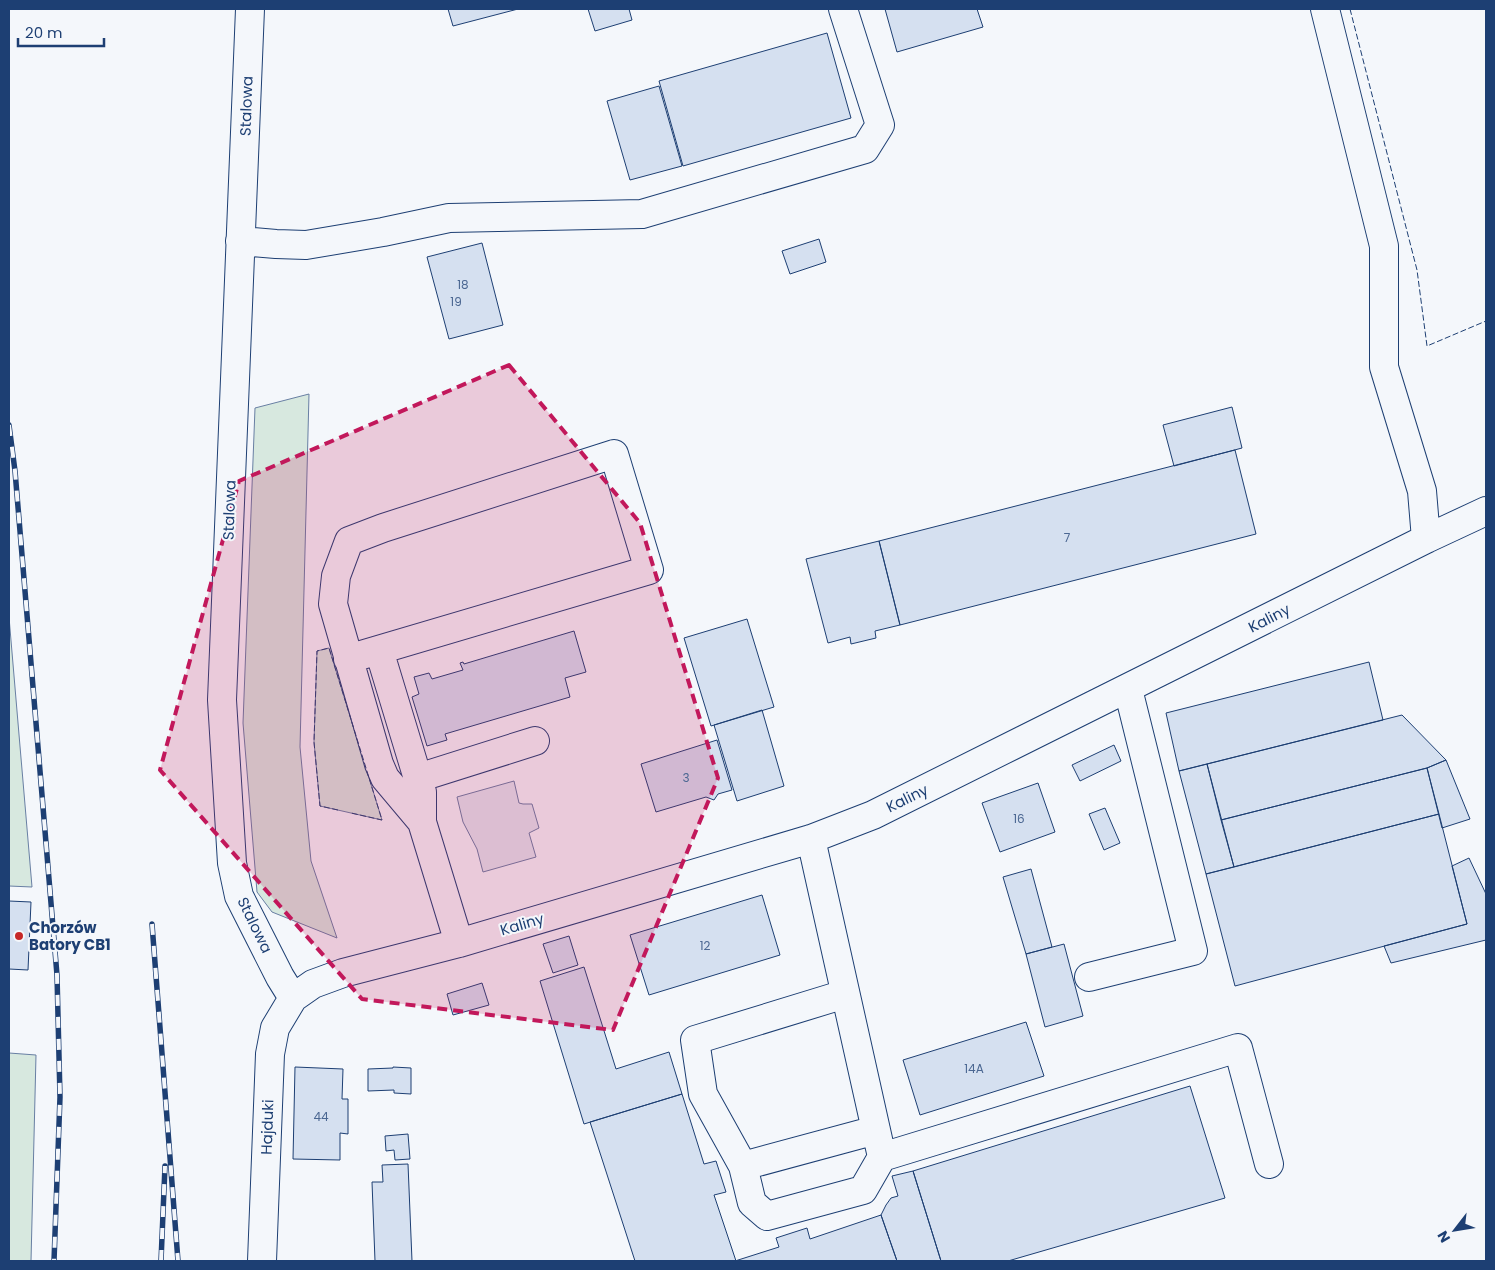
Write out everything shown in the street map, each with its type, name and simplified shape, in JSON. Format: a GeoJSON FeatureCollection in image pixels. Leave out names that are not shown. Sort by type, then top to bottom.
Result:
{"type":"FeatureCollection","features":[{"type":"Feature","properties":{"kind":"street","name":"Stalowa"},"geometry":{"type":"LineString","coordinates":[[250,9],[222,700],[228,823],[232,863],[239,896],[280,977],[293,998]]}},
{"type":"Feature","properties":{"kind":"street"},"geometry":{"type":"LineString","coordinates":[[240,240],[306,245],[383,232],[449,218],[642,214],[865,149],[880,125],[843,9]]}},
{"type":"Feature","properties":{"kind":"street"},"geometry":{"type":"LineString","coordinates":[[1325,9],[1384,246],[1384,366],[1422,491],[1426,539]]}},
{"type":"Feature","properties":{"kind":"street"},"geometry":{"type":"LineString","coordinates":[[348,658],[649,570],[614,454],[383,528],[349,541],[336,576],[333,604],[348,658],[379,764],[385,778],[422,822]]}},
{"type":"Feature","properties":{"kind":"street","name":"Kaliny"},"geometry":{"type":"LineString","coordinates":[[293,998],[313,984],[343,973],[459,943],[811,839],[873,815],[1426,539],[1486,511]]}},
{"type":"Feature","properties":{"kind":"street"},"geometry":{"type":"LineString","coordinates":[[379,650],[422,792],[422,822],[459,943]]}},
{"type":"Feature","properties":{"kind":"street"},"geometry":{"type":"LineString","coordinates":[[1088,977],[1194,951],[1128,689]]}},
{"type":"Feature","properties":{"kind":"street"},"geometry":{"type":"LineString","coordinates":[[418,778],[535,741]]}},
{"type":"Feature","properties":{"kind":"street"},"geometry":{"type":"LineString","coordinates":[[811,839],[882,1157],[863,1190],[767,1216],[752,1203],[743,1166],[703,1094],[695,1040],[845,994]]}},
{"type":"Feature","properties":{"kind":"street","name":"Hajduki"},"geometry":{"type":"LineString","coordinates":[[262,1261],[270,1054],[275,1028],[293,998]]}},
{"type":"Feature","properties":{"kind":"street"},"geometry":{"type":"LineString","coordinates":[[882,1157],[1238,1048],[1269,1164]]}},
{"type":"Feature","properties":{"kind":"street"},"geometry":{"type":"LineString","coordinates":[[743,1166],[876,1130]]}},
{"type":"Feature","properties":{"kind":"highlighted area"},"geometry":{"type":"Polygon","coordinates":[[[509,365],[640,523],[718,778],[613,1030],[362,999],[160,770],[239,481],[509,365]]]}},
{"type":"Feature","properties":{"kind":"shaded area"},"geometry":{"type":"Polygon","coordinates":[[[309,394],[300,747],[311,861],[337,938],[272,912],[257,892],[243,723],[255,408],[309,394]]]}},
{"type":"Feature","properties":{"kind":"shaded area"},"geometry":{"type":"Polygon","coordinates":[[[9,617],[32,887],[9,886],[9,617]]]}},
{"type":"Feature","properties":{"kind":"shaded area"},"geometry":{"type":"Polygon","coordinates":[[[329,648],[382,820],[320,806],[314,742],[317,651],[329,648]]]}},
{"type":"Feature","properties":{"kind":"shaded area"},"geometry":{"type":"Polygon","coordinates":[[[514,781],[519,803],[532,804],[539,828],[529,833],[536,857],[483,872],[477,849],[463,822],[457,797],[514,781]]]}},
{"type":"Feature","properties":{"kind":"shaded area"},"geometry":{"type":"Polygon","coordinates":[[[9,1053],[36,1055],[31,1261],[9,1261],[9,1053]]]}},
{"type":"Feature","properties":{"kind":"building"},"geometry":{"type":"Polygon","coordinates":[[[448,9],[518,9],[453,26],[448,9]]]}},
{"type":"Feature","properties":{"kind":"building"},"geometry":{"type":"Polygon","coordinates":[[[588,9],[629,9],[632,20],[595,31],[588,9]]]}},
{"type":"Feature","properties":{"kind":"building"},"geometry":{"type":"Polygon","coordinates":[[[885,9],[977,9],[983,27],[897,52],[885,9]]]}},
{"type":"Feature","properties":{"kind":"building"},"geometry":{"type":"Polygon","coordinates":[[[827,33],[851,118],[683,166],[659,81],[827,33]]]}},
{"type":"Feature","properties":{"kind":"building"},"geometry":{"type":"Polygon","coordinates":[[[659,86],[682,166],[630,180],[607,101],[659,86]]]}},
{"type":"Feature","properties":{"kind":"building"},"geometry":{"type":"Polygon","coordinates":[[[819,239],[826,262],[790,274],[782,251],[819,239]]]}},
{"type":"Feature","properties":{"kind":"building"},"geometry":{"type":"Polygon","coordinates":[[[482,243],[503,325],[449,339],[427,257],[482,243]]]}},
{"type":"Feature","properties":{"kind":"building"},"geometry":{"type":"Polygon","coordinates":[[[1232,407],[1242,448],[1174,466],[1163,425],[1232,407]]]}},
{"type":"Feature","properties":{"kind":"building"},"geometry":{"type":"Polygon","coordinates":[[[1235,450],[1256,534],[900,625],[879,541],[1235,450]]]}},
{"type":"Feature","properties":{"kind":"building"},"geometry":{"type":"Polygon","coordinates":[[[879,541],[900,625],[875,631],[876,638],[851,644],[850,637],[828,643],[806,559],[879,541]]]}},
{"type":"Feature","properties":{"kind":"building"},"geometry":{"type":"Polygon","coordinates":[[[747,619],[774,707],[711,726],[684,638],[747,619]]]}},
{"type":"Feature","properties":{"kind":"building"},"geometry":{"type":"Polygon","coordinates":[[[574,631],[586,672],[565,678],[570,697],[445,734],[447,740],[427,746],[412,697],[419,694],[414,677],[429,673],[432,679],[463,670],[460,663],[463,662],[464,664],[574,631]]]}},
{"type":"Feature","properties":{"kind":"building"},"geometry":{"type":"Polygon","coordinates":[[[1369,662],[1383,720],[1179,771],[1166,713],[1369,662]]]}},
{"type":"Feature","properties":{"kind":"building"},"geometry":{"type":"Polygon","coordinates":[[[762,710],[784,786],[737,801],[714,725],[762,710]]]}},
{"type":"Feature","properties":{"kind":"building"},"geometry":{"type":"Polygon","coordinates":[[[1402,715],[1446,760],[1427,768],[1221,820],[1207,764],[1402,715]]]}},
{"type":"Feature","properties":{"kind":"building"},"geometry":{"type":"Polygon","coordinates":[[[717,740],[732,790],[718,794],[714,800],[706,797],[656,812],[641,764],[717,740]]]}},
{"type":"Feature","properties":{"kind":"building"},"geometry":{"type":"Polygon","coordinates":[[[1114,745],[1121,761],[1080,781],[1072,765],[1114,745]]]}},
{"type":"Feature","properties":{"kind":"building"},"geometry":{"type":"Polygon","coordinates":[[[1446,760],[1470,819],[1442,828],[1427,768],[1446,760]]]}},
{"type":"Feature","properties":{"kind":"building"},"geometry":{"type":"Polygon","coordinates":[[[1207,764],[1234,867],[1206,874],[1179,771],[1207,764]]]}},
{"type":"Feature","properties":{"kind":"building"},"geometry":{"type":"Polygon","coordinates":[[[1427,768],[1439,814],[1234,867],[1221,820],[1427,768]]]}},
{"type":"Feature","properties":{"kind":"building"},"geometry":{"type":"Polygon","coordinates":[[[1038,783],[1055,832],[1000,852],[982,803],[1038,783]]]}},
{"type":"Feature","properties":{"kind":"building"},"geometry":{"type":"Polygon","coordinates":[[[1105,808],[1120,843],[1104,850],[1089,814],[1105,808]]]}},
{"type":"Feature","properties":{"kind":"building"},"geometry":{"type":"Polygon","coordinates":[[[1439,814],[1467,924],[1235,986],[1206,874],[1439,814]]]}},
{"type":"Feature","properties":{"kind":"building"},"geometry":{"type":"Polygon","coordinates":[[[1469,858],[1486,894],[1486,940],[1391,963],[1384,946],[1467,924],[1452,866],[1469,858]]]}},
{"type":"Feature","properties":{"kind":"building"},"geometry":{"type":"Polygon","coordinates":[[[1031,869],[1052,947],[1026,954],[1003,877],[1031,869]]]}},
{"type":"Feature","properties":{"kind":"building"},"geometry":{"type":"Polygon","coordinates":[[[762,895],[780,955],[649,995],[630,935],[762,895]]]}},
{"type":"Feature","properties":{"kind":"building","name":"Chorzów Batory CB1"},"geometry":{"type":"Polygon","coordinates":[[[9,901],[31,902],[28,970],[9,969],[9,901]]]}},
{"type":"Feature","properties":{"kind":"building"},"geometry":{"type":"Polygon","coordinates":[[[569,936],[578,965],[553,973],[543,944],[569,936]]]}},
{"type":"Feature","properties":{"kind":"building"},"geometry":{"type":"Polygon","coordinates":[[[1064,944],[1083,1016],[1045,1027],[1026,954],[1064,944]]]}},
{"type":"Feature","properties":{"kind":"building"},"geometry":{"type":"Polygon","coordinates":[[[584,967],[616,1069],[669,1052],[682,1094],[584,1124],[540,981],[584,967]]]}},
{"type":"Feature","properties":{"kind":"building"},"geometry":{"type":"Polygon","coordinates":[[[482,983],[489,1005],[453,1015],[447,994],[482,983]]]}},
{"type":"Feature","properties":{"kind":"building"},"geometry":{"type":"Polygon","coordinates":[[[1026,1022],[1044,1076],[920,1115],[903,1060],[1026,1022]]]}},
{"type":"Feature","properties":{"kind":"building"},"geometry":{"type":"Polygon","coordinates":[[[295,1067],[343,1069],[342,1099],[348,1099],[348,1134],[340,1133],[340,1160],[293,1159],[295,1067]]]}},
{"type":"Feature","properties":{"kind":"building"},"geometry":{"type":"Polygon","coordinates":[[[411,1068],[411,1094],[394,1093],[394,1090],[368,1091],[368,1069],[411,1068]]]}},
{"type":"Feature","properties":{"kind":"building"},"geometry":{"type":"Polygon","coordinates":[[[1190,1086],[1225,1198],[1008,1261],[941,1261],[913,1171],[1190,1086]]]}},
{"type":"Feature","properties":{"kind":"building"},"geometry":{"type":"Polygon","coordinates":[[[682,1094],[704,1164],[716,1161],[726,1192],[714,1195],[736,1261],[635,1261],[590,1122],[682,1094]]]}},
{"type":"Feature","properties":{"kind":"building"},"geometry":{"type":"Polygon","coordinates":[[[408,1134],[410,1159],[395,1160],[394,1150],[386,1151],[385,1136],[408,1134]]]}},
{"type":"Feature","properties":{"kind":"building"},"geometry":{"type":"Polygon","coordinates":[[[408,1164],[412,1261],[375,1261],[372,1182],[383,1182],[382,1165],[408,1164]]]}},
{"type":"Feature","properties":{"kind":"building"},"geometry":{"type":"Polygon","coordinates":[[[913,1171],[941,1261],[897,1261],[881,1215],[891,1198],[898,1196],[892,1176],[913,1171]]]}},
{"type":"Feature","properties":{"kind":"building"},"geometry":{"type":"Polygon","coordinates":[[[881,1215],[897,1261],[735,1261],[779,1247],[776,1238],[807,1228],[810,1239],[881,1215]]]}},
{"type":"Feature","properties":{"kind":"railway"},"geometry":{"type":"LineString","coordinates":[[9,425],[15,471],[57,975],[60,1097],[54,1261]]}},
{"type":"Feature","properties":{"kind":"railway"},"geometry":{"type":"LineString","coordinates":[[152,924],[178,1261]]}},
{"type":"Feature","properties":{"kind":"railway"},"geometry":{"type":"LineString","coordinates":[[161,1261],[165,1166]]}},
{"type":"Feature","properties":{"kind":"fence"},"geometry":{"type":"LineString","coordinates":[[1350,9],[1417,270],[1427,346],[1486,321]]}},
{"type":"Feature","properties":{"kind":"fence"},"geometry":{"type":"LineString","coordinates":[[338,810],[320,806],[314,742],[317,651],[329,648],[382,820],[351,813]]}},
{"type":"Feature","properties":{"kind":"place","name":"Chorzów Batory CB1"},"geometry":{"type":"Point","coordinates":[19,936]}}]}
